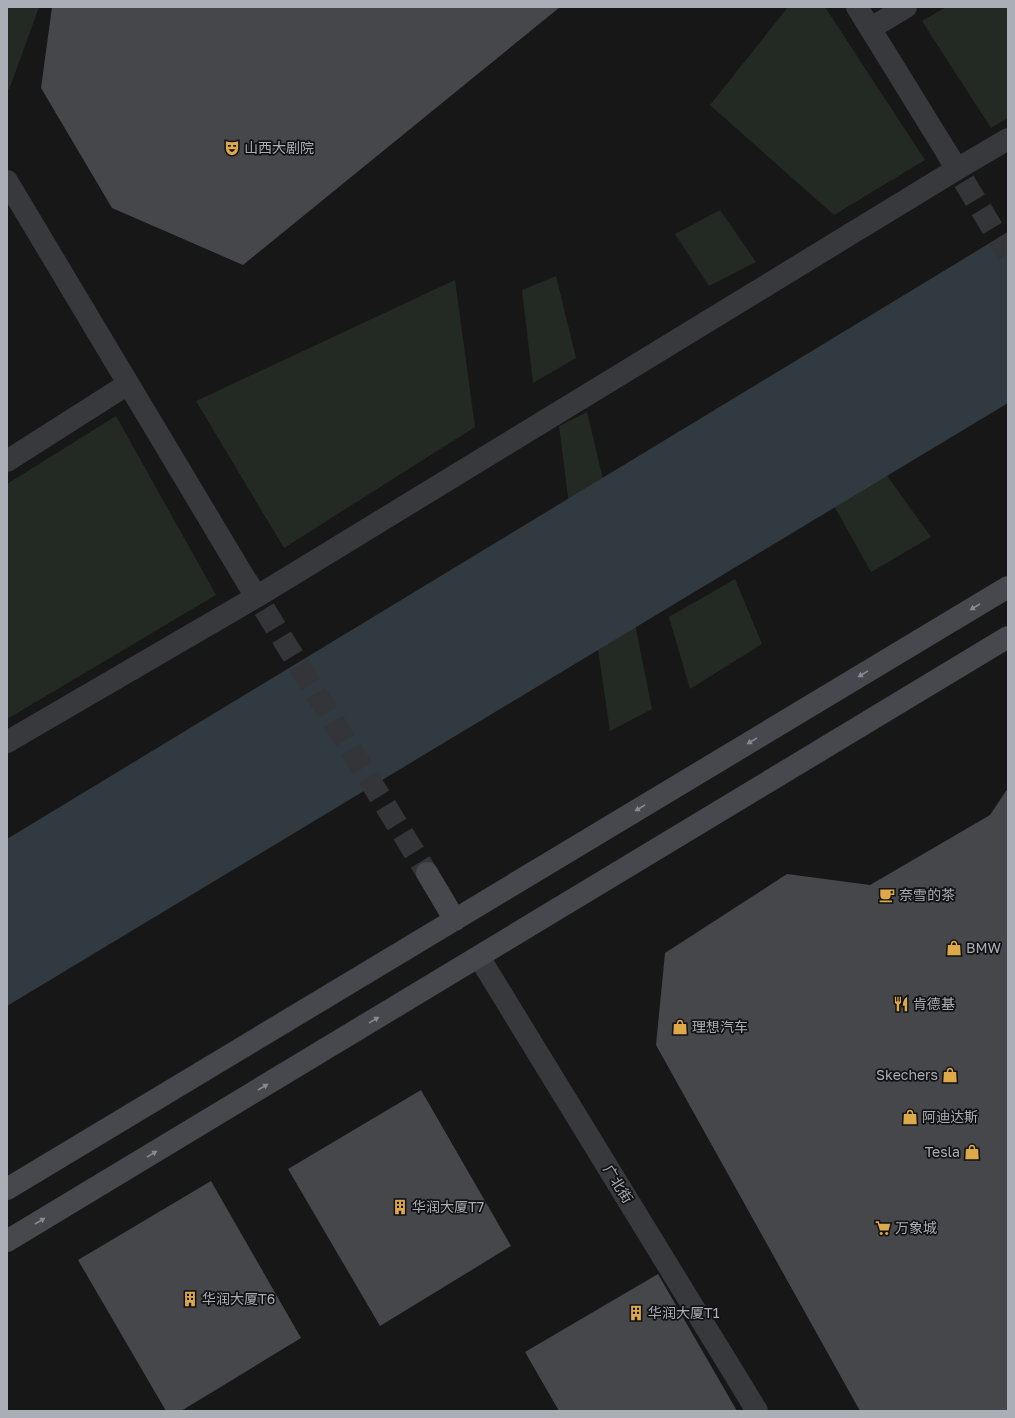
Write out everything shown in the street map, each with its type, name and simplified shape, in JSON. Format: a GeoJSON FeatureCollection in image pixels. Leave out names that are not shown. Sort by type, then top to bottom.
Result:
{"type":"FeatureCollection","features":[{"type":"Feature","properties":{"kind":"street"},"geometry":{"type":"LineString","coordinates":[[857,7],[957,169]]}},
{"type":"Feature","properties":{"kind":"street"},"geometry":{"type":"LineString","coordinates":[[871,28],[906,7]]}},
{"type":"Feature","properties":{"kind":"street"},"geometry":{"type":"LineString","coordinates":[[7,742],[256,597],[1008,139]]}},
{"type":"Feature","properties":{"kind":"street"},"geometry":{"type":"LineString","coordinates":[[7,181],[256,597]]}},
{"type":"Feature","properties":{"kind":"street"},"geometry":{"type":"LineString","coordinates":[[7,461],[128,384]]}},
{"type":"Feature","properties":{"kind":"street"},"geometry":{"type":"LineString","coordinates":[[7,1189],[1008,587]]}},
{"type":"Feature","properties":{"kind":"street"},"geometry":{"type":"LineString","coordinates":[[7,1241],[1008,637]]}},
{"type":"Feature","properties":{"kind":"street"},"geometry":{"type":"LineString","coordinates":[[427,873],[455,920]]}},
{"type":"Feature","properties":{"kind":"street","name":"广北街"},"geometry":{"type":"LineString","coordinates":[[479,957],[757,1411]]}},
{"type":"Feature","properties":{"kind":"shaded area"},"geometry":{"type":"Polygon","coordinates":[[[7,7],[39,7],[9,90],[7,86],[7,7]]]}},
{"type":"Feature","properties":{"kind":"shaded area"},"geometry":{"type":"Polygon","coordinates":[[[788,7],[825,7],[925,160],[834,215],[710,105],[788,7]]]}},
{"type":"Feature","properties":{"kind":"shaded area"},"geometry":{"type":"Polygon","coordinates":[[[946,7],[1008,7],[1008,118],[991,128],[922,21],[946,7]]]}},
{"type":"Feature","properties":{"kind":"shaded area"},"geometry":{"type":"Polygon","coordinates":[[[720,210],[756,262],[709,286],[675,234],[720,210]]]}},
{"type":"Feature","properties":{"kind":"shaded area"},"geometry":{"type":"Polygon","coordinates":[[[1008,232],[1008,403],[7,1006],[7,839],[1008,232]]]}},
{"type":"Feature","properties":{"kind":"shaded area"},"geometry":{"type":"Polygon","coordinates":[[[556,276],[576,358],[533,383],[522,290],[556,276]]]}},
{"type":"Feature","properties":{"kind":"shaded area"},"geometry":{"type":"Polygon","coordinates":[[[455,280],[475,427],[284,548],[196,401],[455,280]]]}},
{"type":"Feature","properties":{"kind":"shaded area"},"geometry":{"type":"Polygon","coordinates":[[[822,385],[931,537],[871,572],[781,411],[822,385]]]}},
{"type":"Feature","properties":{"kind":"shaded area"},"geometry":{"type":"Polygon","coordinates":[[[587,412],[623,564],[652,709],[610,731],[585,561],[576,559],[559,426],[587,412]]]}},
{"type":"Feature","properties":{"kind":"shaded area"},"geometry":{"type":"Polygon","coordinates":[[[116,416],[216,595],[7,719],[7,484],[116,416]]]}},
{"type":"Feature","properties":{"kind":"shaded area"},"geometry":{"type":"Polygon","coordinates":[[[735,579],[762,644],[690,689],[669,617],[735,579]]]}},
{"type":"Feature","properties":{"kind":"building","name":"山西大剧院"},"geometry":{"type":"Polygon","coordinates":[[[52,7],[560,7],[243,265],[112,208],[41,88],[52,7]]]}},
{"type":"Feature","properties":{"kind":"building","name":"万象城"},"geometry":{"type":"Polygon","coordinates":[[[1008,788],[1008,1411],[860,1411],[656,1045],[665,953],[787,874],[870,885],[990,815],[1008,788]]]}},
{"type":"Feature","properties":{"kind":"building","name":"华润大厦T7"},"geometry":{"type":"Polygon","coordinates":[[[421,1090],[511,1246],[380,1326],[288,1169],[421,1090]]]}},
{"type":"Feature","properties":{"kind":"building","name":"华润大厦T6"},"geometry":{"type":"Polygon","coordinates":[[[211,1181],[301,1338],[181,1411],[166,1411],[78,1260],[211,1181]]]}},
{"type":"Feature","properties":{"kind":"building","name":"华润大厦T1"},"geometry":{"type":"Polygon","coordinates":[[[658,1274],[737,1411],[559,1411],[525,1352],[658,1274]]]}},
{"type":"Feature","properties":{"kind":"tunnel"},"geometry":{"type":"LineString","coordinates":[[947,153],[1008,254]]}},
{"type":"Feature","properties":{"kind":"tunnel"},"geometry":{"type":"LineString","coordinates":[[247,581],[427,873]]}},
{"type":"Feature","properties":{"kind":"place","name":"山西大剧院"},"geometry":{"type":"Point","coordinates":[232,148]}},
{"type":"Feature","properties":{"kind":"place","name":"奈雪的茶"},"geometry":{"type":"Point","coordinates":[887,895]}},
{"type":"Feature","properties":{"kind":"place","name":"BMW"},"geometry":{"type":"Point","coordinates":[954,948]}},
{"type":"Feature","properties":{"kind":"place","name":"肯德基"},"geometry":{"type":"Point","coordinates":[901,1004]}},
{"type":"Feature","properties":{"kind":"place","name":"理想汽车"},"geometry":{"type":"Point","coordinates":[680,1027]}},
{"type":"Feature","properties":{"kind":"place","name":"Skechers"},"geometry":{"type":"Point","coordinates":[950,1075]}},
{"type":"Feature","properties":{"kind":"place","name":"阿迪达斯"},"geometry":{"type":"Point","coordinates":[910,1117]}},
{"type":"Feature","properties":{"kind":"place","name":"Tesla"},"geometry":{"type":"Point","coordinates":[972,1152]}},
{"type":"Feature","properties":{"kind":"place","name":"华润大厦T7"},"geometry":{"type":"Point","coordinates":[400,1207]}},
{"type":"Feature","properties":{"kind":"place","name":"万象城"},"geometry":{"type":"Point","coordinates":[883,1228]}},
{"type":"Feature","properties":{"kind":"place","name":"华润大厦T6"},"geometry":{"type":"Point","coordinates":[190,1299]}},
{"type":"Feature","properties":{"kind":"place","name":"华润大厦T1"},"geometry":{"type":"Point","coordinates":[636,1313]}}]}
